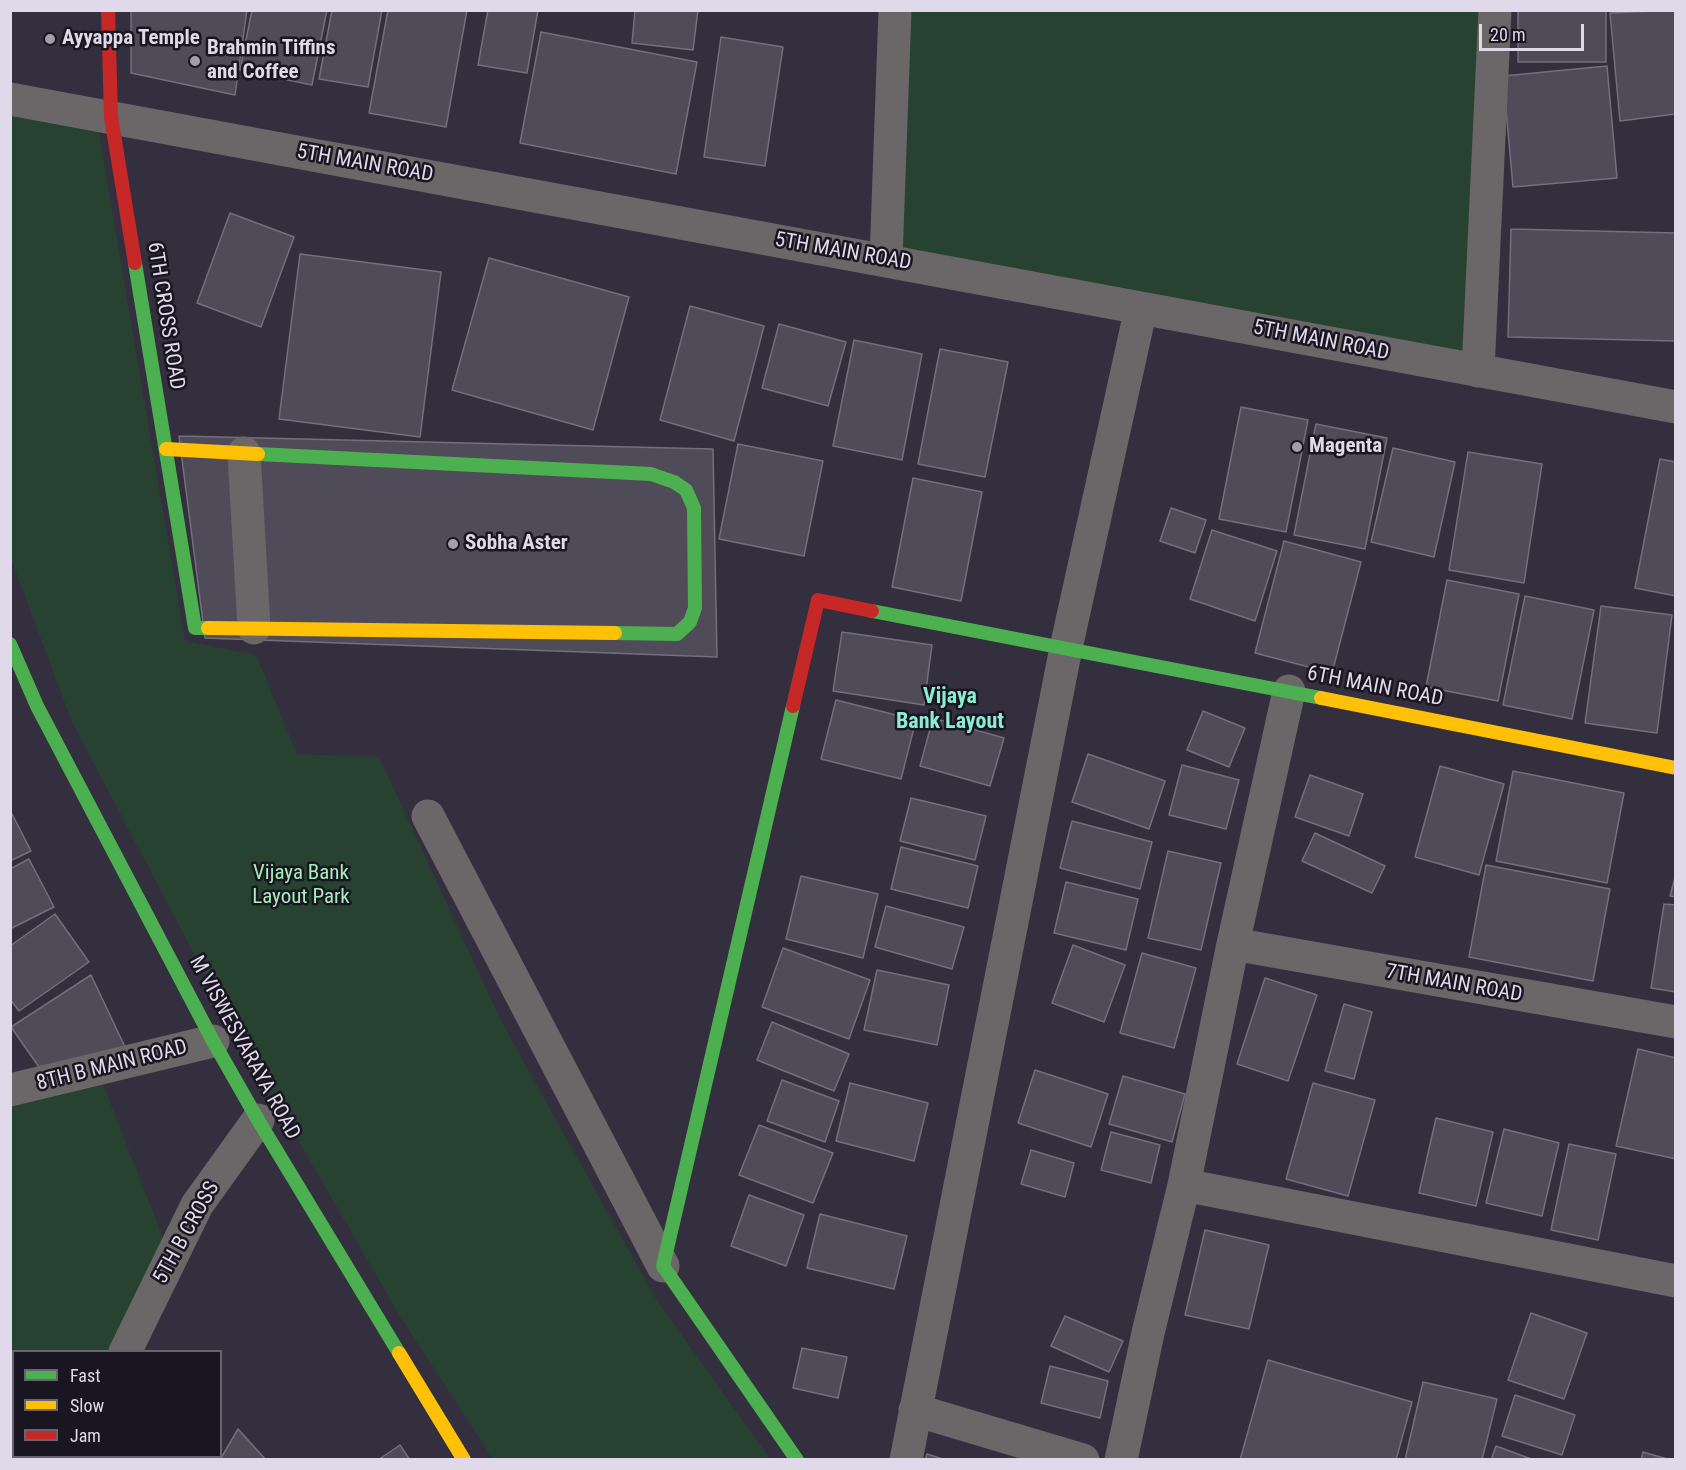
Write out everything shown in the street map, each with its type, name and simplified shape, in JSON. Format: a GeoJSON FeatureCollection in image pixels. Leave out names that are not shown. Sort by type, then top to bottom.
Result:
{"type":"FeatureCollection","features":[{"type":"Feature","properties":{"kind":"street","name":"6TH CROSS ROAD"},"geometry":{"type":"LineString","coordinates":[[108,10],[111,117],[195,628],[254,628]]}},
{"type":"Feature","properties":{"kind":"street"},"geometry":{"type":"LineString","coordinates":[[886,260],[895,10]]}},
{"type":"Feature","properties":{"kind":"street"},"geometry":{"type":"LineString","coordinates":[[1478,370],[1495,10]]}},
{"type":"Feature","properties":{"kind":"street","name":"5TH MAIN ROAD"},"geometry":{"type":"LineString","coordinates":[[10,99],[1676,407]]}},
{"type":"Feature","properties":{"kind":"street"},"geometry":{"type":"LineString","coordinates":[[906,1460],[1066,648],[1141,308]]}},
{"type":"Feature","properties":{"kind":"street"},"geometry":{"type":"LineString","coordinates":[[166,449],[651,474],[674,482],[686,490],[694,508],[695,608],[690,622],[677,634],[254,628],[243,453]]}},
{"type":"Feature","properties":{"kind":"street","name":"6TH MAIN ROAD"},"geometry":{"type":"LineString","coordinates":[[663,1266],[818,600],[1676,768]]}},
{"type":"Feature","properties":{"kind":"street","name":"M VISWESVARAYA ROAD"},"geometry":{"type":"LineString","coordinates":[[10,644],[37,706],[213,1041],[464,1460]]}},
{"type":"Feature","properties":{"kind":"street"},"geometry":{"type":"LineString","coordinates":[[1121,1460],[1148,1333],[1184,1185],[1288,691]]}},
{"type":"Feature","properties":{"kind":"street"},"geometry":{"type":"LineString","coordinates":[[428,816],[663,1266],[797,1460]]}},
{"type":"Feature","properties":{"kind":"street","name":"7TH MAIN ROAD"},"geometry":{"type":"LineString","coordinates":[[1233,944],[1676,1022]]}},
{"type":"Feature","properties":{"kind":"street","name":"8TH B MAIN ROAD"},"geometry":{"type":"LineString","coordinates":[[10,1090],[213,1041]]}},
{"type":"Feature","properties":{"kind":"street","name":"5TH B CROSS"},"geometry":{"type":"LineString","coordinates":[[126,1350],[197,1205],[258,1119]]}},
{"type":"Feature","properties":{"kind":"street"},"geometry":{"type":"LineString","coordinates":[[1184,1185],[1676,1281]]}},
{"type":"Feature","properties":{"kind":"street"},"geometry":{"type":"LineString","coordinates":[[915,1410],[1083,1460]]}},
{"type":"Feature","properties":{"kind":"green space"},"geometry":{"type":"Polygon","coordinates":[[[895,11],[1495,11],[1478,371],[886,260],[895,11]]]}},
{"type":"Feature","properties":{"kind":"green space","name":"Vijaya Bank Layout Park"},"geometry":{"type":"Polygon","coordinates":[[[10,113],[98,127],[185,641],[256,655],[297,754],[379,757],[501,1021],[656,1299],[770,1459],[493,1459],[398,1313],[229,1020],[72,722],[11,559],[10,113]]]}},
{"type":"Feature","properties":{"kind":"green space"},"geometry":{"type":"Polygon","coordinates":[[[97,1069],[171,1258],[125,1350],[12,1350],[12,1458],[72,1459],[11,1459],[10,1090],[97,1069]]]}},
{"type":"Feature","properties":{"kind":"building"},"geometry":{"type":"Polygon","coordinates":[[[131,10],[247,10],[235,95],[131,73],[131,10]]]}},
{"type":"Feature","properties":{"kind":"building"},"geometry":{"type":"Polygon","coordinates":[[[252,10],[327,10],[312,85],[240,70],[252,10]]]}},
{"type":"Feature","properties":{"kind":"building"},"geometry":{"type":"Polygon","coordinates":[[[332,10],[382,10],[368,87],[319,79],[332,10]]]}},
{"type":"Feature","properties":{"kind":"building"},"geometry":{"type":"Polygon","coordinates":[[[388,10],[467,10],[446,127],[369,113],[388,10]]]}},
{"type":"Feature","properties":{"kind":"building"},"geometry":{"type":"Polygon","coordinates":[[[488,10],[538,10],[527,73],[478,65],[488,10]]]}},
{"type":"Feature","properties":{"kind":"building"},"geometry":{"type":"Polygon","coordinates":[[[635,10],[698,10],[693,50],[632,43],[635,10]]]}},
{"type":"Feature","properties":{"kind":"building"},"geometry":{"type":"Polygon","coordinates":[[[1518,10],[1606,10],[1606,62],[1518,62],[1518,10]]]}},
{"type":"Feature","properties":{"kind":"building"},"geometry":{"type":"Polygon","coordinates":[[[1676,10],[1676,114],[1620,121],[1610,13],[1676,10]]]}},
{"type":"Feature","properties":{"kind":"building"},"geometry":{"type":"Polygon","coordinates":[[[541,32],[697,62],[676,174],[520,143],[541,32]]]}},
{"type":"Feature","properties":{"kind":"building"},"geometry":{"type":"Polygon","coordinates":[[[721,37],[783,47],[765,166],[704,157],[721,37]]]}},
{"type":"Feature","properties":{"kind":"building"},"geometry":{"type":"Polygon","coordinates":[[[1607,66],[1617,178],[1513,187],[1503,76],[1607,66]]]}},
{"type":"Feature","properties":{"kind":"building"},"geometry":{"type":"Polygon","coordinates":[[[230,213],[294,237],[261,327],[197,303],[230,213]]]}},
{"type":"Feature","properties":{"kind":"building"},"geometry":{"type":"Polygon","coordinates":[[[1511,229],[1676,233],[1676,341],[1508,337],[1511,229]]]}},
{"type":"Feature","properties":{"kind":"building"},"geometry":{"type":"Polygon","coordinates":[[[300,254],[441,272],[420,437],[279,419],[300,254]]]}},
{"type":"Feature","properties":{"kind":"building"},"geometry":{"type":"Polygon","coordinates":[[[489,258],[629,297],[593,430],[452,390],[489,258]]]}},
{"type":"Feature","properties":{"kind":"building"},"geometry":{"type":"Polygon","coordinates":[[[690,306],[764,326],[734,441],[660,420],[690,306]]]}},
{"type":"Feature","properties":{"kind":"building"},"geometry":{"type":"Polygon","coordinates":[[[779,324],[846,342],[828,406],[762,388],[779,324]]]}},
{"type":"Feature","properties":{"kind":"building"},"geometry":{"type":"Polygon","coordinates":[[[854,340],[922,354],[902,460],[833,446],[854,340]]]}},
{"type":"Feature","properties":{"kind":"building"},"geometry":{"type":"Polygon","coordinates":[[[940,349],[1008,362],[985,477],[918,464],[940,349]]]}},
{"type":"Feature","properties":{"kind":"building"},"geometry":{"type":"Polygon","coordinates":[[[1241,407],[1308,420],[1286,532],[1219,519],[1241,407]]]}},
{"type":"Feature","properties":{"kind":"building"},"geometry":{"type":"Polygon","coordinates":[[[1316,424],[1387,438],[1365,549],[1294,535],[1316,424]]]}},
{"type":"Feature","properties":{"kind":"building","name":"Sobha Aster"},"geometry":{"type":"Polygon","coordinates":[[[179,436],[713,449],[717,657],[205,638],[179,436]]]}},
{"type":"Feature","properties":{"kind":"building"},"geometry":{"type":"Polygon","coordinates":[[[738,444],[823,461],[804,556],[719,539],[738,444]]]}},
{"type":"Feature","properties":{"kind":"building"},"geometry":{"type":"Polygon","coordinates":[[[1393,448],[1455,462],[1434,557],[1371,542],[1393,448]]]}},
{"type":"Feature","properties":{"kind":"building"},"geometry":{"type":"Polygon","coordinates":[[[1468,452],[1542,464],[1524,583],[1449,570],[1468,452]]]}},
{"type":"Feature","properties":{"kind":"building"},"geometry":{"type":"Polygon","coordinates":[[[1660,459],[1676,462],[1676,596],[1635,588],[1660,459]]]}},
{"type":"Feature","properties":{"kind":"building"},"geometry":{"type":"Polygon","coordinates":[[[913,478],[982,492],[961,601],[892,587],[913,478]]]}},
{"type":"Feature","properties":{"kind":"building"},"geometry":{"type":"Polygon","coordinates":[[[1171,508],[1206,520],[1195,553],[1160,541],[1171,508]]]}},
{"type":"Feature","properties":{"kind":"building"},"geometry":{"type":"Polygon","coordinates":[[[1212,530],[1277,551],[1255,621],[1190,599],[1212,530]]]}},
{"type":"Feature","properties":{"kind":"building"},"geometry":{"type":"Polygon","coordinates":[[[1284,541],[1361,562],[1332,673],[1255,653],[1284,541]]]}},
{"type":"Feature","properties":{"kind":"building"},"geometry":{"type":"Polygon","coordinates":[[[1447,580],[1519,594],[1498,701],[1426,687],[1447,580]]]}},
{"type":"Feature","properties":{"kind":"building"},"geometry":{"type":"Polygon","coordinates":[[[1525,596],[1594,610],[1572,719],[1503,705],[1525,596]]]}},
{"type":"Feature","properties":{"kind":"building"},"geometry":{"type":"Polygon","coordinates":[[[1601,606],[1672,615],[1657,733],[1585,723],[1601,606]]]}},
{"type":"Feature","properties":{"kind":"building"},"geometry":{"type":"Polygon","coordinates":[[[842,632],[932,645],[924,705],[833,691],[842,632]]]}},
{"type":"Feature","properties":{"kind":"building"},"geometry":{"type":"Polygon","coordinates":[[[836,700],[916,720],[901,779],[821,759],[836,700]]]}},
{"type":"Feature","properties":{"kind":"building"},"geometry":{"type":"Polygon","coordinates":[[[1203,711],[1245,728],[1229,767],[1187,750],[1203,711]]]}},
{"type":"Feature","properties":{"kind":"building"},"geometry":{"type":"Polygon","coordinates":[[[933,718],[1004,738],[990,786],[920,766],[933,718]]]}},
{"type":"Feature","properties":{"kind":"building"},"geometry":{"type":"Polygon","coordinates":[[[1088,754],[1165,781],[1149,829],[1072,802],[1088,754]]]}},
{"type":"Feature","properties":{"kind":"building"},"geometry":{"type":"Polygon","coordinates":[[[1182,765],[1239,780],[1226,829],[1169,815],[1182,765]]]}},
{"type":"Feature","properties":{"kind":"building"},"geometry":{"type":"Polygon","coordinates":[[[1440,766],[1504,784],[1479,875],[1415,857],[1440,766]]]}},
{"type":"Feature","properties":{"kind":"building"},"geometry":{"type":"Polygon","coordinates":[[[1513,771],[1624,793],[1607,883],[1496,861],[1513,771]]]}},
{"type":"Feature","properties":{"kind":"building"},"geometry":{"type":"Polygon","coordinates":[[[1310,775],[1363,794],[1349,836],[1295,817],[1310,775]]]}},
{"type":"Feature","properties":{"kind":"building"},"geometry":{"type":"Polygon","coordinates":[[[911,798],[986,816],[975,860],[900,841],[911,798]]]}},
{"type":"Feature","properties":{"kind":"building"},"geometry":{"type":"Polygon","coordinates":[[[10,810],[31,851],[10,861],[10,810]]]}},
{"type":"Feature","properties":{"kind":"building"},"geometry":{"type":"Polygon","coordinates":[[[1072,821],[1152,842],[1140,889],[1060,868],[1072,821]]]}},
{"type":"Feature","properties":{"kind":"building"},"geometry":{"type":"Polygon","coordinates":[[[1315,833],[1385,866],[1372,893],[1302,861],[1315,833]]]}},
{"type":"Feature","properties":{"kind":"building"},"geometry":{"type":"Polygon","coordinates":[[[901,847],[978,866],[968,908],[891,889],[901,847]]]}},
{"type":"Feature","properties":{"kind":"building"},"geometry":{"type":"Polygon","coordinates":[[[1168,851],[1221,863],[1201,950],[1148,938],[1168,851]]]}},
{"type":"Feature","properties":{"kind":"building"},"geometry":{"type":"Polygon","coordinates":[[[29,859],[54,907],[10,929],[10,869],[29,859]]]}},
{"type":"Feature","properties":{"kind":"building"},"geometry":{"type":"Polygon","coordinates":[[[1486,865],[1610,889],[1593,981],[1469,957],[1486,865]]]}},
{"type":"Feature","properties":{"kind":"building"},"geometry":{"type":"Polygon","coordinates":[[[1676,874],[1676,897],[1670,896],[1676,874]]]}},
{"type":"Feature","properties":{"kind":"building"},"geometry":{"type":"Polygon","coordinates":[[[801,876],[878,894],[863,958],[786,939],[801,876]]]}},
{"type":"Feature","properties":{"kind":"building"},"geometry":{"type":"Polygon","coordinates":[[[1066,882],[1138,899],[1126,950],[1054,933],[1066,882]]]}},
{"type":"Feature","properties":{"kind":"building"},"geometry":{"type":"Polygon","coordinates":[[[1664,904],[1676,905],[1676,992],[1651,988],[1664,904]]]}},
{"type":"Feature","properties":{"kind":"building"},"geometry":{"type":"Polygon","coordinates":[[[886,906],[964,927],[952,969],[875,947],[886,906]]]}},
{"type":"Feature","properties":{"kind":"building"},"geometry":{"type":"Polygon","coordinates":[[[55,914],[89,962],[19,1011],[10,999],[10,946],[55,914]]]}},
{"type":"Feature","properties":{"kind":"building"},"geometry":{"type":"Polygon","coordinates":[[[1073,945],[1125,965],[1104,1022],[1052,1003],[1073,945]]]}},
{"type":"Feature","properties":{"kind":"building"},"geometry":{"type":"Polygon","coordinates":[[[783,948],[870,980],[849,1039],[762,1007],[783,948]]]}},
{"type":"Feature","properties":{"kind":"building"},"geometry":{"type":"Polygon","coordinates":[[[1142,953],[1196,968],[1174,1048],[1120,1033],[1142,953]]]}},
{"type":"Feature","properties":{"kind":"building"},"geometry":{"type":"Polygon","coordinates":[[[877,970],[949,985],[937,1045],[864,1030],[877,970]]]}},
{"type":"Feature","properties":{"kind":"building"},"geometry":{"type":"Polygon","coordinates":[[[91,975],[126,1049],[39,1067],[11,1027],[91,975]]]}},
{"type":"Feature","properties":{"kind":"building"},"geometry":{"type":"Polygon","coordinates":[[[1265,978],[1317,995],[1288,1081],[1237,1064],[1265,978]]]}},
{"type":"Feature","properties":{"kind":"building"},"geometry":{"type":"Polygon","coordinates":[[[1344,1004],[1372,1012],[1354,1079],[1325,1071],[1344,1004]]]}},
{"type":"Feature","properties":{"kind":"building"},"geometry":{"type":"Polygon","coordinates":[[[772,1022],[849,1054],[834,1091],[757,1060],[772,1022]]]}},
{"type":"Feature","properties":{"kind":"building"},"geometry":{"type":"Polygon","coordinates":[[[1638,1049],[1676,1058],[1676,1159],[1616,1146],[1638,1049]]]}},
{"type":"Feature","properties":{"kind":"building"},"geometry":{"type":"Polygon","coordinates":[[[1035,1070],[1108,1094],[1091,1147],[1018,1123],[1035,1070]]]}},
{"type":"Feature","properties":{"kind":"building"},"geometry":{"type":"Polygon","coordinates":[[[1123,1076],[1185,1094],[1172,1142],[1109,1124],[1123,1076]]]}},
{"type":"Feature","properties":{"kind":"building"},"geometry":{"type":"Polygon","coordinates":[[[782,1080],[839,1101],[825,1142],[767,1121],[782,1080]]]}},
{"type":"Feature","properties":{"kind":"building"},"geometry":{"type":"Polygon","coordinates":[[[850,1083],[928,1103],[914,1161],[836,1141],[850,1083]]]}},
{"type":"Feature","properties":{"kind":"building"},"geometry":{"type":"Polygon","coordinates":[[[1313,1083],[1375,1100],[1348,1196],[1286,1179],[1313,1083]]]}},
{"type":"Feature","properties":{"kind":"building"},"geometry":{"type":"Polygon","coordinates":[[[1436,1118],[1493,1132],[1476,1206],[1419,1193],[1436,1118]]]}},
{"type":"Feature","properties":{"kind":"building"},"geometry":{"type":"Polygon","coordinates":[[[759,1125],[833,1153],[813,1203],[739,1175],[759,1125]]]}},
{"type":"Feature","properties":{"kind":"building"},"geometry":{"type":"Polygon","coordinates":[[[1504,1129],[1559,1143],[1542,1216],[1486,1203],[1504,1129]]]}},
{"type":"Feature","properties":{"kind":"building"},"geometry":{"type":"Polygon","coordinates":[[[1111,1132],[1160,1145],[1151,1183],[1101,1170],[1111,1132]]]}},
{"type":"Feature","properties":{"kind":"building"},"geometry":{"type":"Polygon","coordinates":[[[1569,1144],[1616,1154],[1598,1240],[1551,1230],[1569,1144]]]}},
{"type":"Feature","properties":{"kind":"building"},"geometry":{"type":"Polygon","coordinates":[[[1031,1150],[1074,1163],[1065,1197],[1021,1184],[1031,1150]]]}},
{"type":"Feature","properties":{"kind":"building"},"geometry":{"type":"Polygon","coordinates":[[[749,1195],[804,1215],[786,1266],[731,1246],[749,1195]]]}},
{"type":"Feature","properties":{"kind":"building"},"geometry":{"type":"Polygon","coordinates":[[[820,1214],[907,1236],[894,1289],[807,1268],[820,1214]]]}},
{"type":"Feature","properties":{"kind":"building"},"geometry":{"type":"Polygon","coordinates":[[[1205,1230],[1269,1245],[1249,1329],[1185,1315],[1205,1230]]]}},
{"type":"Feature","properties":{"kind":"building"},"geometry":{"type":"Polygon","coordinates":[[[1531,1313],[1587,1333],[1564,1399],[1508,1380],[1531,1313]]]}},
{"type":"Feature","properties":{"kind":"building"},"geometry":{"type":"Polygon","coordinates":[[[1065,1316],[1123,1341],[1109,1372],[1051,1346],[1065,1316]]]}},
{"type":"Feature","properties":{"kind":"building"},"geometry":{"type":"Polygon","coordinates":[[[802,1348],[847,1357],[838,1398],[793,1388],[802,1348]]]}},
{"type":"Feature","properties":{"kind":"building"},"geometry":{"type":"Polygon","coordinates":[[[1268,1360],[1412,1402],[1396,1460],[1240,1460],[1268,1360]]]}},
{"type":"Feature","properties":{"kind":"building"},"geometry":{"type":"Polygon","coordinates":[[[1050,1366],[1108,1381],[1100,1418],[1041,1403],[1050,1366]]]}},
{"type":"Feature","properties":{"kind":"building"},"geometry":{"type":"Polygon","coordinates":[[[1423,1382],[1497,1399],[1482,1460],[1405,1460],[1423,1382]]]}},
{"type":"Feature","properties":{"kind":"building"},"geometry":{"type":"Polygon","coordinates":[[[1515,1395],[1575,1415],[1562,1455],[1502,1436],[1515,1395]]]}},
{"type":"Feature","properties":{"kind":"building"},"geometry":{"type":"Polygon","coordinates":[[[238,1429],[266,1460],[220,1460],[238,1429]]]}},
{"type":"Feature","properties":{"kind":"building"},"geometry":{"type":"Polygon","coordinates":[[[400,1445],[410,1460],[378,1460],[400,1445]]]}},
{"type":"Feature","properties":{"kind":"building"},"geometry":{"type":"Polygon","coordinates":[[[1496,1446],[1534,1460],[1491,1460],[1496,1446]]]}},
{"type":"Feature","properties":{"kind":"building"},"geometry":{"type":"Polygon","coordinates":[[[1643,1452],[1671,1460],[1641,1460],[1643,1452]]]}},
{"type":"Feature","properties":{"kind":"building"},"geometry":{"type":"Polygon","coordinates":[[[927,1454],[946,1460],[925,1460],[927,1454]]]}},
{"type":"Feature","properties":{"kind":"building"},"geometry":{"type":"Polygon","coordinates":[[[122,1458],[206,1458],[205,1460],[121,1460],[122,1458]]]}},
{"type":"Feature","properties":{"kind":"traffic: fast"},"geometry":{"type":"LineString","coordinates":[[135,263],[195,628],[208,628]]}},
{"type":"Feature","properties":{"kind":"traffic: fast"},"geometry":{"type":"LineString","coordinates":[[258,454],[651,474],[674,482],[686,490],[694,508],[695,608],[690,622],[677,634],[615,633]]}},
{"type":"Feature","properties":{"kind":"traffic: fast"},"geometry":{"type":"LineString","coordinates":[[872,611],[1321,698]]}},
{"type":"Feature","properties":{"kind":"traffic: fast"},"geometry":{"type":"LineString","coordinates":[[10,644],[37,706],[213,1041],[258,1120],[399,1353]]}},
{"type":"Feature","properties":{"kind":"traffic: fast"},"geometry":{"type":"LineString","coordinates":[[793,706],[663,1266],[797,1460]]}},
{"type":"Feature","properties":{"kind":"traffic: slow"},"geometry":{"type":"LineString","coordinates":[[166,449],[258,454]]}},
{"type":"Feature","properties":{"kind":"traffic: slow"},"geometry":{"type":"LineString","coordinates":[[208,628],[615,633]]}},
{"type":"Feature","properties":{"kind":"traffic: slow"},"geometry":{"type":"LineString","coordinates":[[1321,698],[1676,768]]}},
{"type":"Feature","properties":{"kind":"traffic: slow"},"geometry":{"type":"LineString","coordinates":[[399,1353],[464,1460]]}},
{"type":"Feature","properties":{"kind":"traffic: jam"},"geometry":{"type":"LineString","coordinates":[[108,10],[111,117],[135,263]]}},
{"type":"Feature","properties":{"kind":"traffic: jam"},"geometry":{"type":"LineString","coordinates":[[793,706],[818,600],[872,611]]}},
{"type":"Feature","properties":{"kind":"place","name":"Ayyappa Temple"},"geometry":{"type":"Point","coordinates":[50,39]}},
{"type":"Feature","properties":{"kind":"place","name":"Brahmin Tiffins and Coffee"},"geometry":{"type":"Point","coordinates":[195,61]}},
{"type":"Feature","properties":{"kind":"place","name":"Magenta"},"geometry":{"type":"Point","coordinates":[1297,447]}},
{"type":"Feature","properties":{"kind":"place","name":"Sobha Aster"},"geometry":{"type":"Point","coordinates":[453,544]}},
{"type":"Feature","properties":{"kind":"district","name":"Vijaya Bank Layout"},"geometry":{"type":"Point","coordinates":[950,710]}}]}
